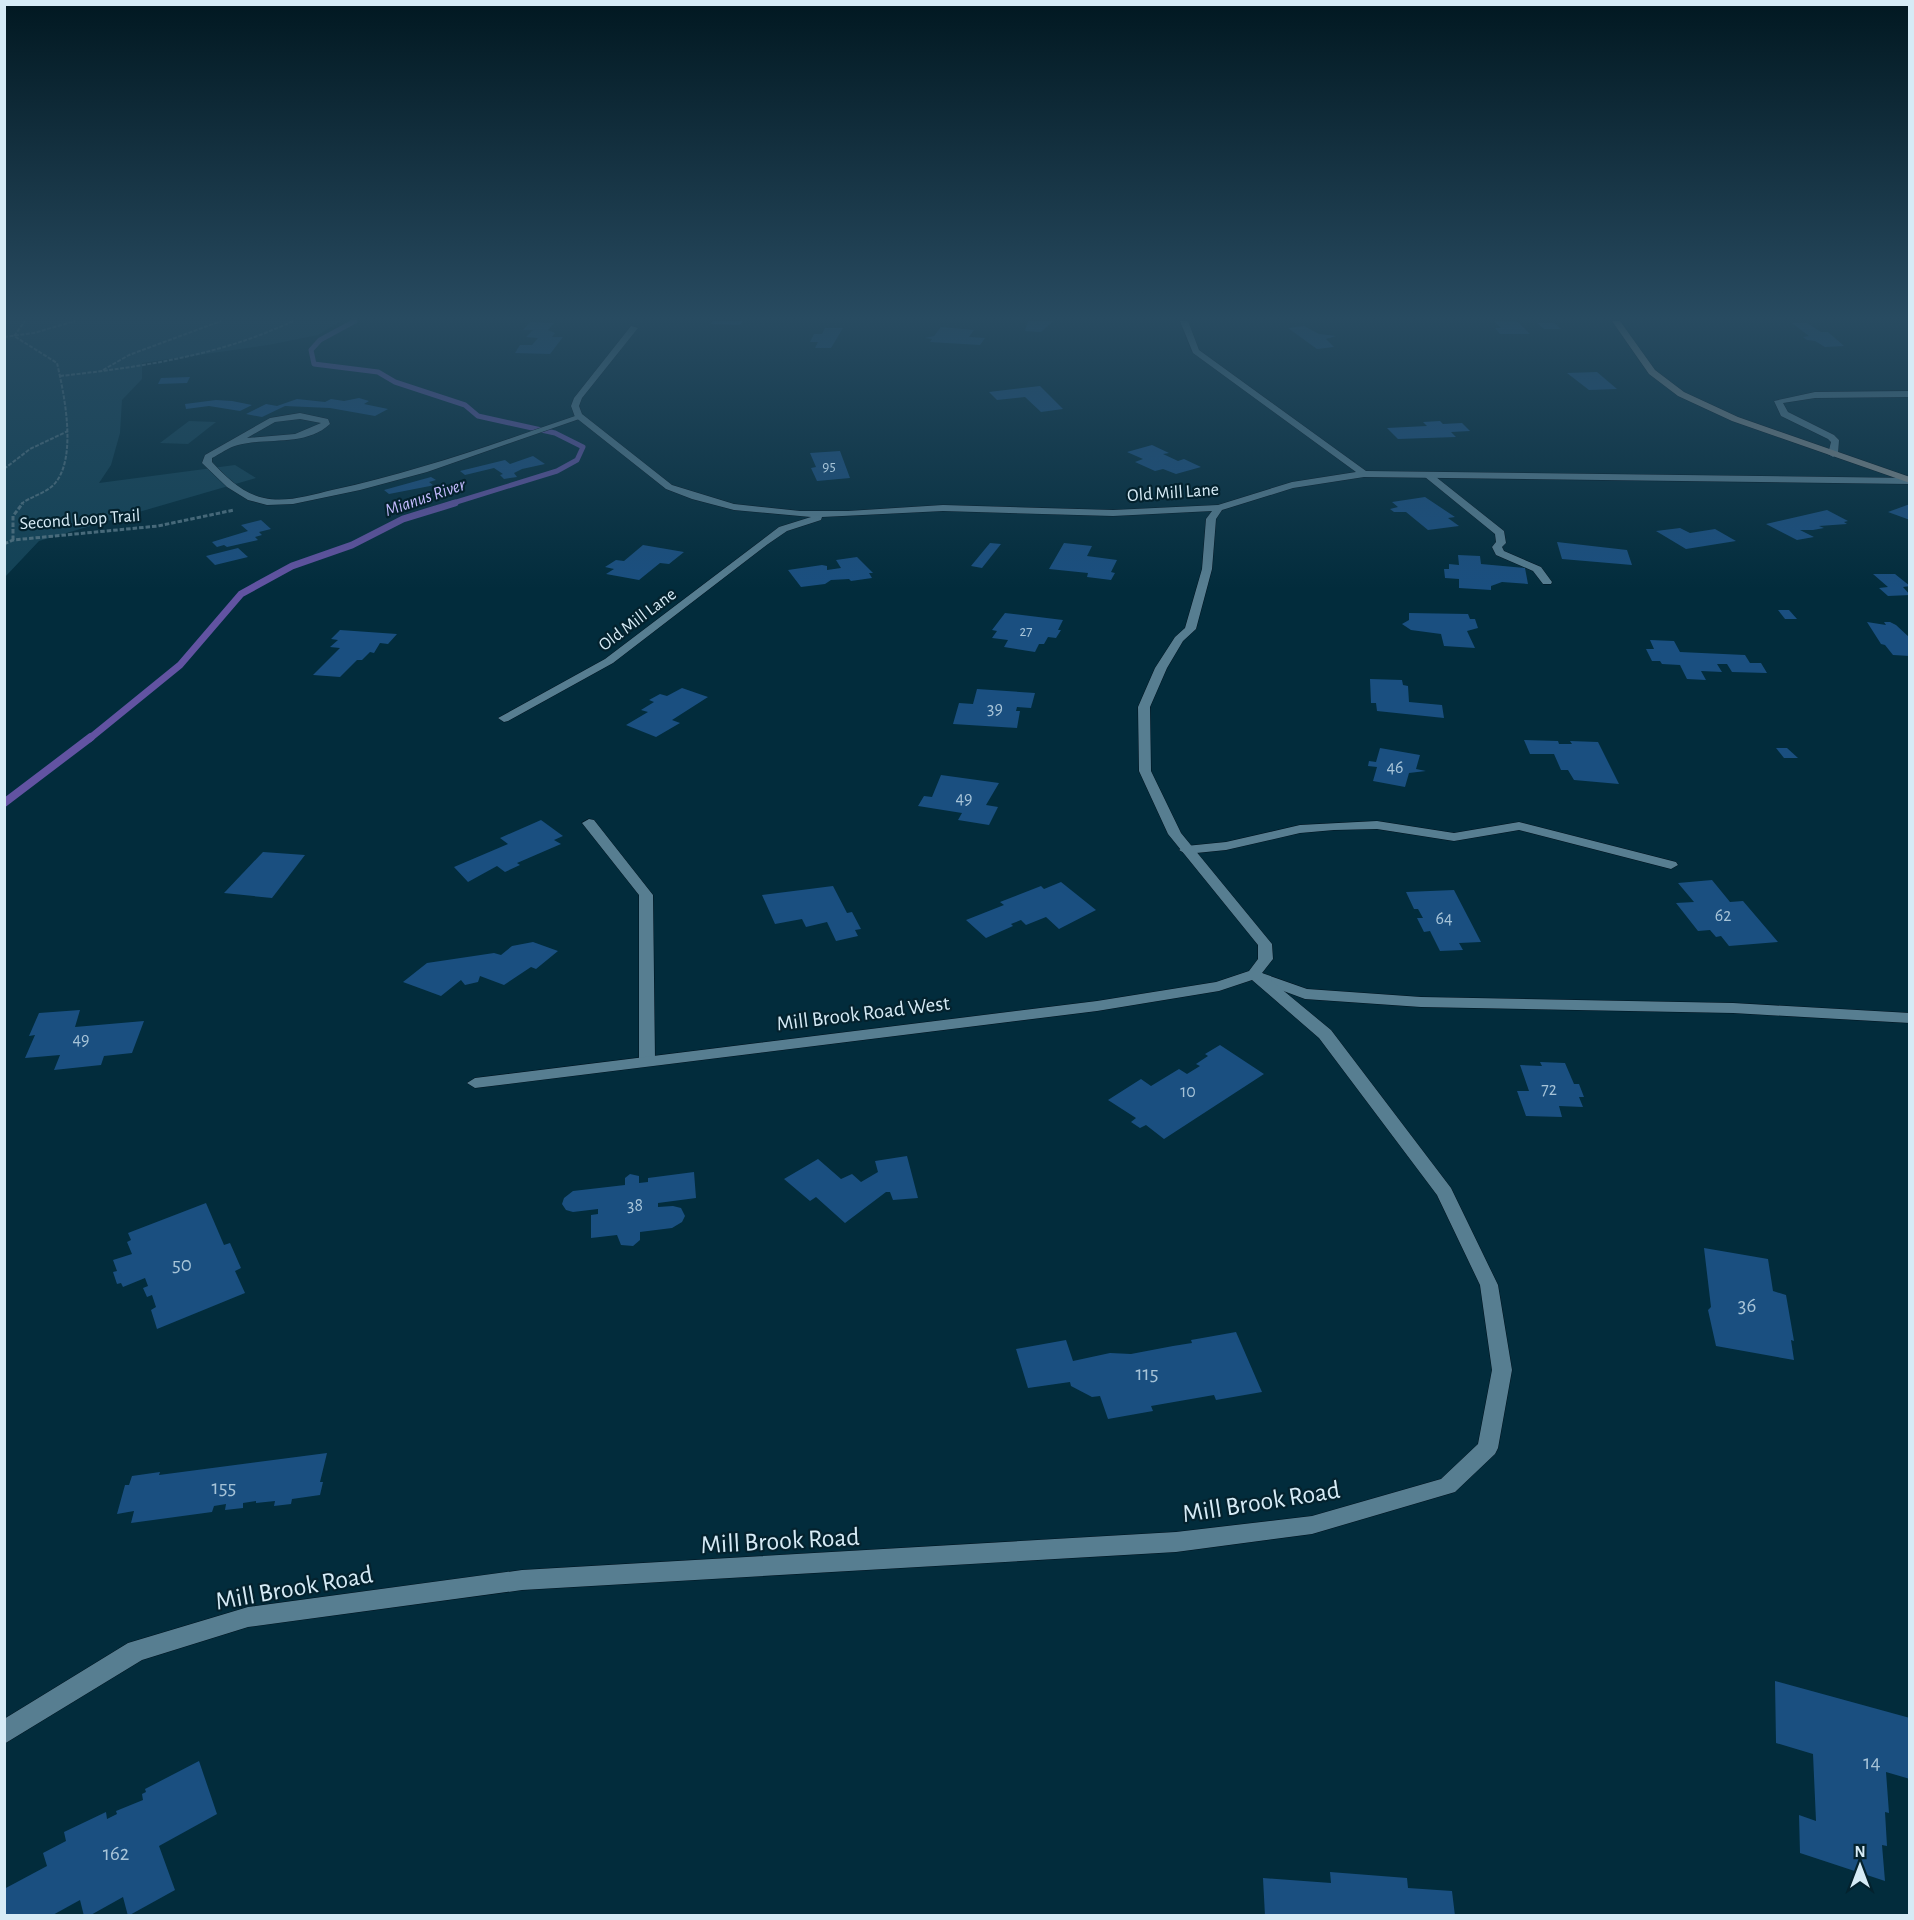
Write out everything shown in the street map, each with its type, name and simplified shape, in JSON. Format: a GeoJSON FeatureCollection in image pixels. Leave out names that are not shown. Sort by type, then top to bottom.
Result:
{"type":"FeatureCollection","features":[{"type":"Feature","properties":{"kind":"street"},"geometry":{"type":"LineString","coordinates":[[236,442],[299,434],[326,424],[317,418],[283,418],[263,425],[208,456],[207,463],[234,487],[257,500],[272,502],[347,490],[432,469],[581,417],[578,411]]}},
{"type":"Feature","properties":{"kind":"street"},"geometry":{"type":"LineString","coordinates":[[1277,411],[1364,474]]}},
{"type":"Feature","properties":{"kind":"street"},"geometry":{"type":"LineString","coordinates":[[1717,411],[1910,481]]}},
{"type":"Feature","properties":{"kind":"street"},"geometry":{"type":"LineString","coordinates":[[1782,411],[1784,414],[1831,437],[1836,442],[1833,454]]}},
{"type":"Feature","properties":{"kind":"street","name":"Old Mill Lane"},"geometry":{"type":"LineString","coordinates":[[581,417],[669,487],[695,497],[759,509],[832,514],[943,508],[1113,513],[1219,508],[1292,486],[1364,474],[1910,481]]}},
{"type":"Feature","properties":{"kind":"street"},"geometry":{"type":"LineString","coordinates":[[1428,475],[1500,533],[1501,543],[1497,547],[1500,553],[1538,569],[1547,582]]}},
{"type":"Feature","properties":{"kind":"street"},"geometry":{"type":"LineString","coordinates":[[1219,508],[1211,519],[1207,569],[1190,629],[1179,639],[1161,668],[1144,706],[1145,771],[1175,834],[1186,850],[1265,944],[1266,959],[1254,974],[1281,987],[1305,994],[1421,1002],[1733,1008],[1910,1018]]}},
{"type":"Feature","properties":{"kind":"street"},"geometry":{"type":"LineString","coordinates":[[759,509],[769,524],[780,531]]}},
{"type":"Feature","properties":{"kind":"street","name":"Old Mill Lane"},"geometry":{"type":"LineString","coordinates":[[504,718],[609,662],[780,531],[832,514]]}},
{"type":"Feature","properties":{"kind":"street"},"geometry":{"type":"LineString","coordinates":[[589,823],[646,895],[647,1060]]}},
{"type":"Feature","properties":{"kind":"street"},"geometry":{"type":"LineString","coordinates":[[1186,850],[1226,846],[1300,829],[1334,826],[1387,826],[1454,837],[1519,825],[1671,865]]}},
{"type":"Feature","properties":{"kind":"street","name":"Mill Brook Road West"},"geometry":{"type":"LineString","coordinates":[[475,1083],[1097,1006],[1219,986],[1254,974]]}},
{"type":"Feature","properties":{"kind":"street","name":"Mill Brook Road"},"geometry":{"type":"LineString","coordinates":[[4,1733],[136,1651],[248,1617],[522,1580],[1176,1542],[1312,1525],[1448,1486],[1488,1448],[1502,1370],[1489,1285],[1445,1192],[1325,1034],[1254,974]]}},
{"type":"Feature","properties":{"kind":"path","name":"Second Loop Trail"},"geometry":{"type":"LineString","coordinates":[[65,411],[68,430],[60,475],[55,483],[19,507],[13,516],[13,540],[158,526],[272,502]]}},
{"type":"Feature","properties":{"kind":"path"},"geometry":{"type":"LineString","coordinates":[[4,469],[30,449],[68,430]]}},
{"type":"Feature","properties":{"kind":"path"},"geometry":{"type":"LineString","coordinates":[[4,544],[13,540]]}},
{"type":"Feature","properties":{"kind":"shaded area"},"geometry":{"type":"Polygon","coordinates":[[[5,411],[121,411],[120,433],[111,465],[99,483],[235,465],[256,478],[39,541],[5,577],[5,411]]]}},
{"type":"Feature","properties":{"kind":"shaded area"},"geometry":{"type":"Polygon","coordinates":[[[189,421],[216,422],[188,444],[160,443],[189,421]]]}},
{"type":"Feature","properties":{"kind":"building"},"geometry":{"type":"Polygon","coordinates":[[[253,411],[275,411],[262,417],[246,414],[253,411]]]}},
{"type":"Feature","properties":{"kind":"building"},"geometry":{"type":"Polygon","coordinates":[[[345,411],[385,411],[375,416],[345,411]]]}},
{"type":"Feature","properties":{"kind":"building"},"geometry":{"type":"Polygon","coordinates":[[[1440,421],[1443,424],[1462,423],[1470,431],[1451,432],[1456,437],[1398,439],[1387,428],[1427,426],[1423,422],[1440,421]]]}},
{"type":"Feature","properties":{"kind":"building"},"geometry":{"type":"Polygon","coordinates":[[[1152,445],[1169,453],[1163,454],[1178,461],[1184,459],[1201,467],[1176,474],[1163,469],[1155,471],[1135,462],[1143,459],[1127,452],[1152,445]]]}},
{"type":"Feature","properties":{"kind":"building"},"geometry":{"type":"Polygon","coordinates":[[[840,451],[850,478],[817,481],[811,468],[816,467],[810,453],[840,451]]]}},
{"type":"Feature","properties":{"kind":"building"},"geometry":{"type":"Polygon","coordinates":[[[533,456],[545,464],[522,469],[514,473],[517,477],[504,479],[500,475],[503,474],[494,468],[465,475],[460,471],[505,460],[510,464],[533,456]]]}},
{"type":"Feature","properties":{"kind":"building"},"geometry":{"type":"Polygon","coordinates":[[[431,477],[436,480],[429,482],[433,485],[430,486],[389,494],[384,490],[431,477]]]}},
{"type":"Feature","properties":{"kind":"building"},"geometry":{"type":"Polygon","coordinates":[[[1425,497],[1455,517],[1448,518],[1459,526],[1428,530],[1406,512],[1394,512],[1390,509],[1398,507],[1392,502],[1425,497]]]}},
{"type":"Feature","properties":{"kind":"building"},"geometry":{"type":"Polygon","coordinates":[[[1910,504],[1910,520],[1888,512],[1910,504]]]}},
{"type":"Feature","properties":{"kind":"building"},"geometry":{"type":"Polygon","coordinates":[[[1827,510],[1848,521],[1844,522],[1847,524],[1800,530],[1814,537],[1797,540],[1766,524],[1827,510]]]}},
{"type":"Feature","properties":{"kind":"building"},"geometry":{"type":"Polygon","coordinates":[[[261,520],[271,529],[259,532],[262,535],[255,537],[258,540],[227,547],[224,545],[217,547],[212,542],[248,531],[241,525],[261,520]]]}},
{"type":"Feature","properties":{"kind":"building"},"geometry":{"type":"Polygon","coordinates":[[[1680,528],[1690,533],[1715,529],[1736,541],[1686,549],[1656,531],[1680,528]]]}},
{"type":"Feature","properties":{"kind":"building"},"geometry":{"type":"Polygon","coordinates":[[[1557,542],[1627,550],[1632,565],[1562,559],[1557,542]]]}},
{"type":"Feature","properties":{"kind":"building"},"geometry":{"type":"Polygon","coordinates":[[[990,543],[1001,544],[982,568],[971,566],[990,543]]]}},
{"type":"Feature","properties":{"kind":"building"},"geometry":{"type":"Polygon","coordinates":[[[1064,543],[1092,546],[1087,556],[1117,560],[1111,572],[1115,573],[1111,580],[1087,577],[1088,573],[1049,569],[1064,543]]]}},
{"type":"Feature","properties":{"kind":"building"},"geometry":{"type":"Polygon","coordinates":[[[643,545],[684,552],[669,564],[660,563],[639,580],[606,574],[614,569],[605,567],[616,560],[624,561],[643,545]]]}},
{"type":"Feature","properties":{"kind":"building"},"geometry":{"type":"Polygon","coordinates":[[[238,548],[248,557],[215,565],[206,556],[238,548]]]}},
{"type":"Feature","properties":{"kind":"building"},"geometry":{"type":"Polygon","coordinates":[[[1458,555],[1480,556],[1481,564],[1525,568],[1528,584],[1502,582],[1491,586],[1491,590],[1459,588],[1459,579],[1445,578],[1444,569],[1449,569],[1449,564],[1459,565],[1458,555]]]}},
{"type":"Feature","properties":{"kind":"building"},"geometry":{"type":"Polygon","coordinates":[[[857,557],[873,573],[869,573],[872,578],[851,581],[849,579],[831,580],[825,584],[801,587],[788,570],[822,565],[827,566],[827,570],[841,568],[836,560],[857,557]]]}},
{"type":"Feature","properties":{"kind":"building"},"geometry":{"type":"Polygon","coordinates":[[[1873,574],[1895,574],[1910,586],[1903,587],[1910,595],[1888,596],[1879,588],[1888,587],[1873,574]]]}},
{"type":"Feature","properties":{"kind":"building"},"geometry":{"type":"Polygon","coordinates":[[[1778,610],[1789,610],[1797,619],[1785,619],[1778,610]]]}},
{"type":"Feature","properties":{"kind":"building"},"geometry":{"type":"Polygon","coordinates":[[[1005,613],[1063,620],[1058,630],[1061,630],[1056,638],[1048,637],[1044,644],[1039,644],[1035,652],[1004,647],[1008,640],[992,638],[997,631],[992,630],[1005,613]]]}},
{"type":"Feature","properties":{"kind":"building"},"geometry":{"type":"Polygon","coordinates":[[[1409,613],[1468,614],[1470,619],[1475,619],[1478,628],[1467,631],[1475,648],[1444,646],[1441,634],[1411,630],[1402,624],[1409,620],[1409,613]]]}},
{"type":"Feature","properties":{"kind":"building"},"geometry":{"type":"Polygon","coordinates":[[[1867,622],[1886,625],[1884,622],[1890,622],[1896,625],[1910,638],[1910,656],[1893,655],[1885,645],[1881,644],[1867,622]]]}},
{"type":"Feature","properties":{"kind":"building"},"geometry":{"type":"Polygon","coordinates":[[[340,630],[397,634],[388,644],[380,643],[374,653],[370,652],[362,660],[357,660],[340,677],[313,675],[340,648],[330,647],[338,640],[331,639],[340,630]]]}},
{"type":"Feature","properties":{"kind":"building"},"geometry":{"type":"Polygon","coordinates":[[[1650,640],[1674,641],[1680,652],[1745,655],[1750,663],[1761,663],[1767,673],[1732,672],[1727,664],[1717,664],[1722,672],[1701,671],[1706,680],[1687,679],[1680,665],[1652,661],[1646,649],[1654,649],[1650,640]]]}},
{"type":"Feature","properties":{"kind":"building"},"geometry":{"type":"Polygon","coordinates":[[[1370,679],[1402,680],[1403,685],[1408,686],[1409,702],[1442,705],[1444,718],[1377,711],[1376,703],[1371,703],[1370,679]]]}},
{"type":"Feature","properties":{"kind":"building"},"geometry":{"type":"Polygon","coordinates":[[[682,688],[708,697],[672,720],[680,723],[656,737],[626,725],[648,712],[641,710],[654,702],[649,700],[660,694],[667,696],[682,688]]]}},
{"type":"Feature","properties":{"kind":"building"},"geometry":{"type":"Polygon","coordinates":[[[977,689],[1035,693],[1031,708],[1017,707],[1016,711],[1020,711],[1017,728],[953,724],[959,703],[973,704],[977,689]]]}},
{"type":"Feature","properties":{"kind":"building"},"geometry":{"type":"Polygon","coordinates":[[[1524,740],[1558,741],[1559,744],[1572,744],[1570,741],[1598,742],[1619,784],[1574,780],[1568,770],[1561,770],[1554,754],[1530,754],[1524,740]]]}},
{"type":"Feature","properties":{"kind":"building"},"geometry":{"type":"Polygon","coordinates":[[[1380,748],[1420,755],[1416,769],[1426,771],[1409,773],[1405,787],[1373,781],[1377,767],[1368,766],[1369,761],[1376,762],[1380,748]]]}},
{"type":"Feature","properties":{"kind":"building"},"geometry":{"type":"Polygon","coordinates":[[[1776,748],[1787,748],[1798,758],[1784,758],[1776,748]]]}},
{"type":"Feature","properties":{"kind":"building"},"geometry":{"type":"Polygon","coordinates":[[[941,775],[999,783],[986,805],[998,807],[989,825],[958,820],[962,813],[918,806],[924,796],[932,797],[941,775]]]}},
{"type":"Feature","properties":{"kind":"building"},"geometry":{"type":"Polygon","coordinates":[[[541,820],[563,836],[554,840],[561,844],[517,863],[520,865],[505,872],[497,866],[468,882],[454,867],[508,844],[500,838],[541,820]]]}},
{"type":"Feature","properties":{"kind":"building"},"geometry":{"type":"Polygon","coordinates":[[[263,852],[305,855],[272,898],[224,893],[263,852]]]}},
{"type":"Feature","properties":{"kind":"building"},"geometry":{"type":"Polygon","coordinates":[[[1712,880],[1730,902],[1743,901],[1778,942],[1729,946],[1721,936],[1716,937],[1710,930],[1698,931],[1676,903],[1694,902],[1678,883],[1712,880]]]}},
{"type":"Feature","properties":{"kind":"building"},"geometry":{"type":"Polygon","coordinates":[[[1061,882],[1096,910],[1059,929],[1046,917],[1026,925],[1021,920],[986,938],[966,920],[1004,905],[1000,902],[1041,886],[1044,889],[1061,882]]]}},
{"type":"Feature","properties":{"kind":"building"},"geometry":{"type":"Polygon","coordinates":[[[833,886],[847,913],[852,912],[861,929],[855,930],[858,936],[836,941],[827,922],[806,927],[802,919],[775,924],[762,895],[833,886]]]}},
{"type":"Feature","properties":{"kind":"building"},"geometry":{"type":"Polygon","coordinates":[[[1454,890],[1481,942],[1459,943],[1463,950],[1440,951],[1430,931],[1424,932],[1417,918],[1423,918],[1418,909],[1414,909],[1406,892],[1454,890]]]}},
{"type":"Feature","properties":{"kind":"building"},"geometry":{"type":"Polygon","coordinates":[[[533,942],[558,951],[536,969],[531,967],[504,985],[480,976],[478,982],[465,985],[461,980],[441,996],[403,982],[427,963],[494,953],[501,955],[512,946],[533,942]]]}},
{"type":"Feature","properties":{"kind":"building"},"geometry":{"type":"Polygon","coordinates":[[[80,1010],[75,1027],[144,1021],[132,1053],[104,1056],[101,1065],[54,1070],[60,1055],[25,1058],[35,1035],[29,1036],[39,1013],[80,1010]]]}},
{"type":"Feature","properties":{"kind":"building"},"geometry":{"type":"Polygon","coordinates":[[[1220,1045],[1264,1074],[1164,1139],[1146,1125],[1140,1128],[1131,1122],[1136,1118],[1108,1100],[1141,1079],[1151,1086],[1179,1069],[1187,1074],[1200,1066],[1196,1064],[1208,1056],[1205,1054],[1220,1045]]]}},
{"type":"Feature","properties":{"kind":"building"},"geometry":{"type":"Polygon","coordinates":[[[1540,1062],[1565,1063],[1574,1084],[1579,1084],[1584,1097],[1579,1097],[1583,1107],[1559,1106],[1562,1117],[1526,1116],[1517,1091],[1529,1091],[1520,1065],[1542,1066],[1540,1062]]]}},
{"type":"Feature","properties":{"kind":"building"},"geometry":{"type":"Polygon","coordinates":[[[907,1156],[918,1198],[893,1200],[890,1192],[886,1192],[845,1223],[816,1197],[810,1201],[784,1179],[818,1159],[841,1179],[852,1174],[861,1182],[878,1172],[875,1161],[907,1156]]]}},
{"type":"Feature","properties":{"kind":"building"},"geometry":{"type":"Polygon","coordinates":[[[694,1172],[696,1198],[658,1203],[658,1207],[681,1208],[685,1216],[682,1222],[672,1228],[640,1232],[640,1240],[633,1246],[621,1245],[617,1235],[591,1238],[591,1215],[598,1214],[598,1209],[573,1212],[566,1210],[562,1204],[564,1198],[573,1191],[625,1185],[625,1178],[630,1174],[639,1176],[639,1183],[648,1182],[648,1178],[694,1172]]]}},
{"type":"Feature","properties":{"kind":"building"},"geometry":{"type":"Polygon","coordinates":[[[206,1203],[224,1245],[230,1243],[241,1268],[235,1271],[245,1293],[157,1329],[151,1310],[156,1307],[152,1295],[147,1297],[143,1288],[148,1286],[145,1278],[123,1287],[121,1283],[117,1284],[113,1272],[117,1271],[113,1260],[132,1254],[127,1242],[131,1240],[128,1233],[206,1203]]]}},
{"type":"Feature","properties":{"kind":"building"},"geometry":{"type":"Polygon","coordinates":[[[1704,1248],[1768,1259],[1773,1291],[1786,1295],[1794,1341],[1791,1340],[1794,1360],[1716,1346],[1708,1310],[1711,1307],[1704,1248]]]}},
{"type":"Feature","properties":{"kind":"building"},"geometry":{"type":"Polygon","coordinates":[[[1236,1332],[1262,1392],[1216,1400],[1214,1395],[1151,1406],[1153,1411],[1108,1419],[1100,1396],[1092,1397],[1071,1386],[1070,1382],[1028,1388],[1016,1349],[1066,1340],[1073,1361],[1110,1353],[1131,1354],[1236,1332]]]}},
{"type":"Feature","properties":{"kind":"building"},"geometry":{"type":"Polygon","coordinates":[[[327,1453],[320,1482],[323,1482],[320,1495],[292,1499],[291,1504],[274,1506],[275,1501],[256,1503],[256,1501],[243,1503],[243,1508],[225,1510],[226,1504],[214,1506],[212,1512],[131,1523],[134,1511],[117,1514],[125,1485],[129,1485],[132,1476],[160,1472],[159,1475],[327,1453]]]}},
{"type":"Feature","properties":{"kind":"building"},"geometry":{"type":"Polygon","coordinates":[[[1775,1681],[1910,1718],[1910,1779],[1886,1772],[1889,1813],[1885,1812],[1887,1846],[1882,1845],[1885,1881],[1800,1853],[1799,1815],[1816,1821],[1813,1754],[1776,1743],[1775,1681]]]}},
{"type":"Feature","properties":{"kind":"building"},"geometry":{"type":"Polygon","coordinates":[[[199,1761],[217,1814],[159,1846],[175,1890],[128,1916],[123,1897],[89,1916],[84,1916],[80,1900],[51,1916],[4,1916],[4,1889],[47,1866],[43,1853],[66,1841],[64,1832],[106,1812],[107,1819],[117,1814],[116,1811],[143,1800],[142,1794],[146,1792],[145,1789],[199,1761]]]}},
{"type":"Feature","properties":{"kind":"building"},"geometry":{"type":"Polygon","coordinates":[[[1330,1872],[1407,1878],[1408,1888],[1452,1891],[1455,1916],[1265,1916],[1263,1878],[1331,1883],[1330,1872]]]}},
{"type":"Feature","properties":{"kind":"waterway","name":"Mianus River"},"geometry":{"type":"LineString","coordinates":[[450,504],[557,471],[577,460],[583,447],[555,433],[478,416],[472,411]]}},
{"type":"Feature","properties":{"kind":"waterway","name":"Mianus River"},"geometry":{"type":"LineString","coordinates":[[89,739],[180,665],[241,594],[292,566],[352,545],[403,519],[455,503]]}},
{"type":"Feature","properties":{"kind":"waterway","name":"Mianus River"},"geometry":{"type":"LineString","coordinates":[[4,803],[91,737]]}}]}
